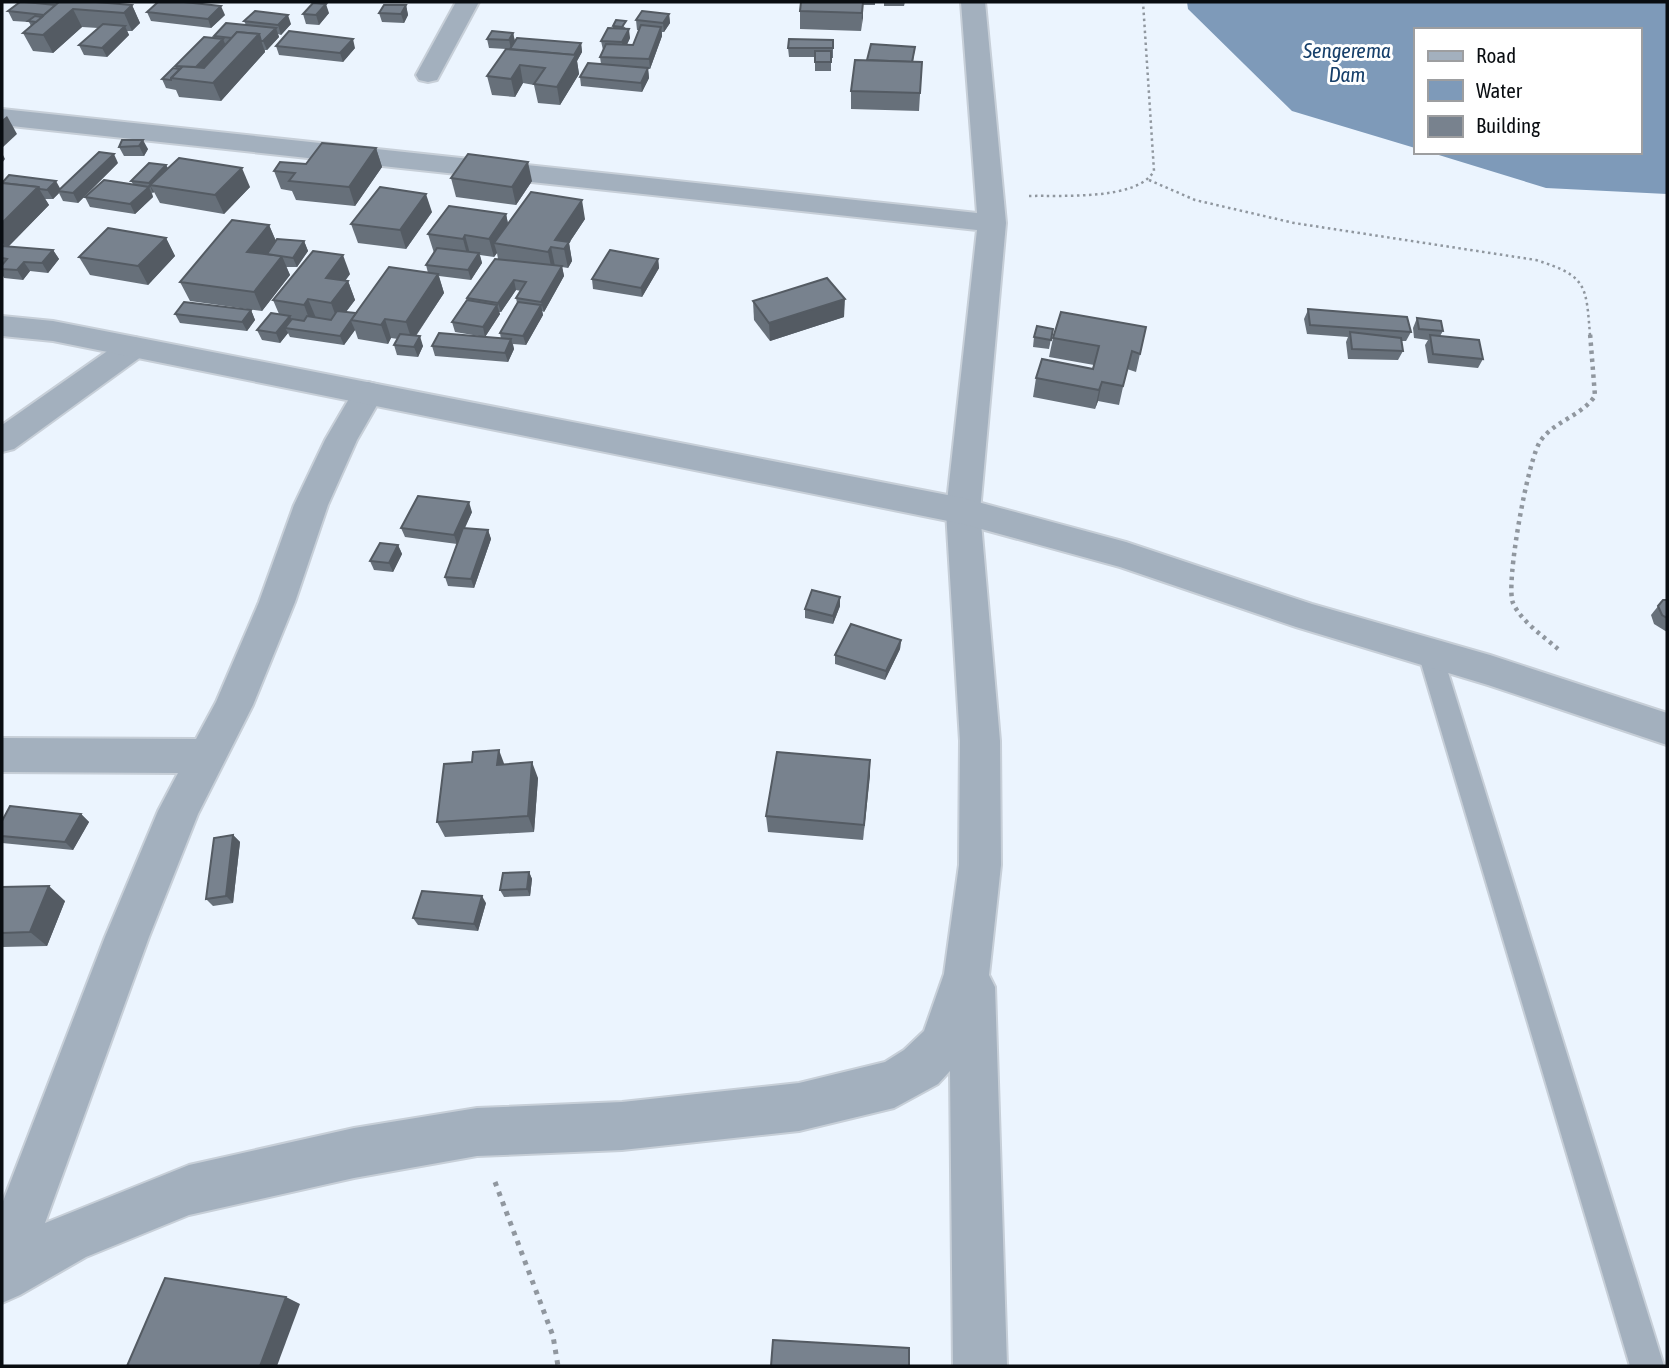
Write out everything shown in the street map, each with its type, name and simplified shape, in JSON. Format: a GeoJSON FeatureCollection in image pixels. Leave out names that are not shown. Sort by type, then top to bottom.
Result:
{"type":"FeatureCollection","features":[{"type":"Feature","properties":{"kind":"street"},"geometry":{"type":"LineString","coordinates":[[428,75],[467,2]]}},
{"type":"Feature","properties":{"kind":"street"},"geometry":{"type":"LineString","coordinates":[[2,1277],[69,1238],[189,1190],[354,1153],[477,1132],[622,1126],[799,1107],[894,1084],[921,1068],[942,1046],[967,974],[980,865],[980,741],[962,511],[990,210],[973,2]]}},
{"type":"Feature","properties":{"kind":"street"},"geometry":{"type":"LineString","coordinates":[[2,117],[990,210]]}},
{"type":"Feature","properties":{"kind":"street"},"geometry":{"type":"LineString","coordinates":[[2,326],[54,331],[962,511],[1126,555],[1309,617],[1667,729]]}},
{"type":"Feature","properties":{"kind":"street"},"geometry":{"type":"LineString","coordinates":[[2,441],[134,347]]}},
{"type":"Feature","properties":{"kind":"street"},"geometry":{"type":"LineString","coordinates":[[2,1270],[127,937],[179,811],[234,705],[269,621],[311,505],[341,440],[368,393]]}},
{"type":"Feature","properties":{"kind":"street"},"geometry":{"type":"LineString","coordinates":[[2,755],[207,756]]}},
{"type":"Feature","properties":{"kind":"street"},"geometry":{"type":"LineString","coordinates":[[971,945],[980,1366]]}},
{"type":"Feature","properties":{"kind":"lane"},"geometry":{"type":"LineString","coordinates":[[1430,653],[1647,1366]]}},
{"type":"Feature","properties":{"kind":"path"},"geometry":{"type":"LineString","coordinates":[[990,210],[1120,192],[1149,180],[1154,171],[1143,2]]}},
{"type":"Feature","properties":{"kind":"path"},"geometry":{"type":"LineString","coordinates":[[1149,180],[1195,200],[1294,223],[1536,260],[1568,271],[1579,279],[1587,294],[1595,396],[1590,406],[1554,428],[1534,449],[1511,600],[1518,612],[1564,654]]}},
{"type":"Feature","properties":{"kind":"path"},"geometry":{"type":"LineString","coordinates":[[477,1132],[553,1336],[558,1366]]}},
{"type":"Feature","properties":{"kind":"water","name":"Sengerema Dam"},"geometry":{"type":"Polygon","coordinates":[[[1187,2],[1667,2],[1667,194],[1546,188],[1436,154],[1641,154],[1641,28],[1414,28],[1414,148],[1292,111],[1188,9],[1187,2]]]}},
{"type":"Feature","properties":{"kind":"building"},"geometry":{"type":"Polygon","coordinates":[[[20,2],[56,5],[44,15],[8,11],[20,2]]]}},
{"type":"Feature","properties":{"kind":"building"},"geometry":{"type":"Polygon","coordinates":[[[59,2],[132,5],[124,13],[73,9],[43,35],[23,33],[59,2]]]}},
{"type":"Feature","properties":{"kind":"building"},"geometry":{"type":"Polygon","coordinates":[[[158,2],[221,6],[208,19],[147,12],[158,2]]]}},
{"type":"Feature","properties":{"kind":"building"},"geometry":{"type":"Polygon","coordinates":[[[801,2],[863,2],[862,13],[800,11],[801,2]]]}},
{"type":"Feature","properties":{"kind":"building"},"geometry":{"type":"Polygon","coordinates":[[[313,3],[326,4],[316,15],[303,14],[313,3]]]}},
{"type":"Feature","properties":{"kind":"building"},"geometry":{"type":"Polygon","coordinates":[[[384,5],[406,5],[401,14],[379,13],[384,5]]]}},
{"type":"Feature","properties":{"kind":"building"},"geometry":{"type":"Polygon","coordinates":[[[255,11],[288,15],[278,25],[244,21],[255,11]]]}},
{"type":"Feature","properties":{"kind":"building"},"geometry":{"type":"Polygon","coordinates":[[[642,11],[669,14],[663,23],[636,20],[642,11]]]}},
{"type":"Feature","properties":{"kind":"building"},"geometry":{"type":"Polygon","coordinates":[[[35,16],[42,17],[36,22],[28,21],[35,16]]]}},
{"type":"Feature","properties":{"kind":"building"},"geometry":{"type":"Polygon","coordinates":[[[616,20],[626,21],[622,27],[613,26],[616,20]]]}},
{"type":"Feature","properties":{"kind":"building"},"geometry":{"type":"Polygon","coordinates":[[[226,23],[276,28],[263,41],[259,34],[237,32],[232,38],[214,36],[226,23]]]}},
{"type":"Feature","properties":{"kind":"building"},"geometry":{"type":"Polygon","coordinates":[[[103,24],[125,26],[102,48],[79,45],[103,24]]]}},
{"type":"Feature","properties":{"kind":"building"},"geometry":{"type":"Polygon","coordinates":[[[641,25],[661,27],[649,59],[600,57],[606,44],[633,45],[641,25]]]}},
{"type":"Feature","properties":{"kind":"building"},"geometry":{"type":"Polygon","coordinates":[[[608,28],[629,29],[622,42],[601,41],[608,28]]]}},
{"type":"Feature","properties":{"kind":"building"},"geometry":{"type":"Polygon","coordinates":[[[289,31],[353,39],[340,53],[276,46],[289,31]]]}},
{"type":"Feature","properties":{"kind":"building"},"geometry":{"type":"Polygon","coordinates":[[[492,31],[513,33],[509,40],[487,39],[492,31]]]}},
{"type":"Feature","properties":{"kind":"building"},"geometry":{"type":"Polygon","coordinates":[[[237,32],[259,34],[213,83],[171,78],[183,66],[204,68],[237,32]]]}},
{"type":"Feature","properties":{"kind":"building"},"geometry":{"type":"Polygon","coordinates":[[[204,37],[223,39],[196,67],[175,66],[204,37]]]}},
{"type":"Feature","properties":{"kind":"building"},"geometry":{"type":"Polygon","coordinates":[[[517,38],[581,43],[574,55],[510,49],[517,38]]]}},
{"type":"Feature","properties":{"kind":"building"},"geometry":{"type":"Polygon","coordinates":[[[789,39],[833,40],[833,48],[788,48],[789,39]]]}},
{"type":"Feature","properties":{"kind":"building"},"geometry":{"type":"Polygon","coordinates":[[[871,44],[915,47],[912,62],[867,60],[871,44]]]}},
{"type":"Feature","properties":{"kind":"building"},"geometry":{"type":"Polygon","coordinates":[[[506,49],[576,55],[557,87],[534,84],[545,68],[520,65],[511,79],[487,76],[506,49]]]}},
{"type":"Feature","properties":{"kind":"building"},"geometry":{"type":"Polygon","coordinates":[[[815,51],[831,51],[831,62],[815,62],[815,51]]]}},
{"type":"Feature","properties":{"kind":"building"},"geometry":{"type":"Polygon","coordinates":[[[855,60],[922,62],[920,93],[851,91],[855,60]]]}},
{"type":"Feature","properties":{"kind":"building"},"geometry":{"type":"Polygon","coordinates":[[[588,63],[648,68],[641,83],[580,77],[588,63]]]}},
{"type":"Feature","properties":{"kind":"building"},"geometry":{"type":"Polygon","coordinates":[[[173,68],[180,69],[171,80],[162,79],[173,68]]]}},
{"type":"Feature","properties":{"kind":"building"},"geometry":{"type":"Polygon","coordinates":[[[122,140],[143,140],[139,146],[119,147],[122,140]]]}},
{"type":"Feature","properties":{"kind":"building"},"geometry":{"type":"Polygon","coordinates":[[[322,143],[376,148],[349,187],[289,181],[295,173],[274,171],[280,162],[306,164],[322,143]]]}},
{"type":"Feature","properties":{"kind":"building"},"geometry":{"type":"Polygon","coordinates":[[[99,152],[114,154],[73,193],[58,191],[99,152]]]}},
{"type":"Feature","properties":{"kind":"building"},"geometry":{"type":"Polygon","coordinates":[[[468,154],[528,162],[512,187],[451,178],[468,154]]]}},
{"type":"Feature","properties":{"kind":"building"},"geometry":{"type":"Polygon","coordinates":[[[179,158],[242,168],[215,195],[150,185],[179,158]]]}},
{"type":"Feature","properties":{"kind":"building"},"geometry":{"type":"Polygon","coordinates":[[[149,163],[166,165],[149,183],[131,181],[149,163]]]}},
{"type":"Feature","properties":{"kind":"building"},"geometry":{"type":"Polygon","coordinates":[[[9,175],[56,181],[47,190],[2,183],[9,175]]]}},
{"type":"Feature","properties":{"kind":"building"},"geometry":{"type":"Polygon","coordinates":[[[104,180],[149,187],[130,204],[85,197],[104,180]]]}},
{"type":"Feature","properties":{"kind":"building"},"geometry":{"type":"Polygon","coordinates":[[[2,183],[38,187],[2,223],[2,183]]]}},
{"type":"Feature","properties":{"kind":"building"},"geometry":{"type":"Polygon","coordinates":[[[380,187],[426,194],[400,230],[351,224],[380,187]]]}},
{"type":"Feature","properties":{"kind":"building"},"geometry":{"type":"Polygon","coordinates":[[[531,192],[582,200],[555,240],[569,242],[564,249],[551,247],[548,252],[494,243],[531,192]]]}},
{"type":"Feature","properties":{"kind":"building"},"geometry":{"type":"Polygon","coordinates":[[[449,206],[506,214],[489,239],[465,235],[463,239],[428,234],[449,206]]]}},
{"type":"Feature","properties":{"kind":"building"},"geometry":{"type":"Polygon","coordinates":[[[232,220],[269,225],[247,252],[282,256],[254,292],[180,282],[232,220]]]}},
{"type":"Feature","properties":{"kind":"building"},"geometry":{"type":"Polygon","coordinates":[[[108,228],[166,238],[138,266],[79,257],[108,228]]]}},
{"type":"Feature","properties":{"kind":"building"},"geometry":{"type":"Polygon","coordinates":[[[277,239],[304,241],[293,258],[267,254],[277,239]]]}},
{"type":"Feature","properties":{"kind":"building"},"geometry":{"type":"Polygon","coordinates":[[[2,246],[53,250],[42,263],[24,262],[17,270],[2,269],[7,259],[2,258],[2,246]]]}},
{"type":"Feature","properties":{"kind":"building"},"geometry":{"type":"Polygon","coordinates":[[[437,248],[479,253],[468,270],[426,265],[437,248]]]}},
{"type":"Feature","properties":{"kind":"building"},"geometry":{"type":"Polygon","coordinates":[[[610,250],[658,259],[641,288],[592,279],[610,250]]]}},
{"type":"Feature","properties":{"kind":"building"},"geometry":{"type":"Polygon","coordinates":[[[313,251],[343,255],[326,278],[348,281],[331,303],[308,299],[304,305],[273,300],[313,251]]]}},
{"type":"Feature","properties":{"kind":"building"},"geometry":{"type":"Polygon","coordinates":[[[495,259],[562,266],[541,302],[516,298],[526,282],[514,280],[498,303],[467,298],[495,259]]]}},
{"type":"Feature","properties":{"kind":"building"},"geometry":{"type":"Polygon","coordinates":[[[389,267],[438,274],[406,322],[385,319],[381,325],[351,320],[389,267]]]}},
{"type":"Feature","properties":{"kind":"building"},"geometry":{"type":"Polygon","coordinates":[[[827,278],[845,299],[769,323],[753,301],[827,278]]]}},
{"type":"Feature","properties":{"kind":"building"},"geometry":{"type":"Polygon","coordinates":[[[467,300],[497,305],[483,327],[452,322],[467,300]]]}},
{"type":"Feature","properties":{"kind":"building"},"geometry":{"type":"Polygon","coordinates":[[[184,302],[251,310],[242,322],[175,314],[184,302]]]}},
{"type":"Feature","properties":{"kind":"building"},"geometry":{"type":"Polygon","coordinates":[[[518,302],[541,305],[523,336],[500,333],[518,302]]]}},
{"type":"Feature","properties":{"kind":"building"},"geometry":{"type":"Polygon","coordinates":[[[1308,309],[1407,317],[1411,332],[1310,325],[1308,309]]]}},
{"type":"Feature","properties":{"kind":"building"},"geometry":{"type":"Polygon","coordinates":[[[337,311],[356,313],[340,336],[285,328],[292,319],[304,321],[307,316],[331,320],[337,311]]]}},
{"type":"Feature","properties":{"kind":"building"},"geometry":{"type":"Polygon","coordinates":[[[1061,312],[1146,327],[1140,354],[1132,351],[1123,386],[1102,382],[1099,390],[1036,378],[1042,359],[1093,369],[1099,346],[1053,338],[1061,312]]]}},
{"type":"Feature","properties":{"kind":"building"},"geometry":{"type":"Polygon","coordinates":[[[271,313],[290,316],[276,333],[257,330],[271,313]]]}},
{"type":"Feature","properties":{"kind":"building"},"geometry":{"type":"Polygon","coordinates":[[[1417,318],[1441,321],[1443,331],[1419,329],[1417,318]]]}},
{"type":"Feature","properties":{"kind":"building"},"geometry":{"type":"Polygon","coordinates":[[[1037,326],[1053,329],[1051,340],[1034,337],[1037,326]]]}},
{"type":"Feature","properties":{"kind":"building"},"geometry":{"type":"Polygon","coordinates":[[[1350,332],[1401,338],[1403,351],[1352,349],[1350,332]]]}},
{"type":"Feature","properties":{"kind":"building"},"geometry":{"type":"Polygon","coordinates":[[[439,333],[511,339],[505,353],[432,346],[439,333]]]}},
{"type":"Feature","properties":{"kind":"building"},"geometry":{"type":"Polygon","coordinates":[[[400,334],[420,336],[414,347],[394,345],[400,334]]]}},
{"type":"Feature","properties":{"kind":"building"},"geometry":{"type":"Polygon","coordinates":[[[1430,335],[1479,340],[1483,359],[1433,354],[1430,335]]]}},
{"type":"Feature","properties":{"kind":"building"},"geometry":{"type":"Polygon","coordinates":[[[418,496],[469,502],[454,535],[401,528],[418,496]]]}},
{"type":"Feature","properties":{"kind":"building"},"geometry":{"type":"Polygon","coordinates":[[[463,528],[488,530],[471,579],[445,577],[463,528]]]}},
{"type":"Feature","properties":{"kind":"building"},"geometry":{"type":"Polygon","coordinates":[[[380,543],[398,545],[389,563],[370,561],[380,543]]]}},
{"type":"Feature","properties":{"kind":"building"},"geometry":{"type":"Polygon","coordinates":[[[812,590],[840,597],[833,616],[805,609],[812,590]]]}},
{"type":"Feature","properties":{"kind":"building"},"geometry":{"type":"Polygon","coordinates":[[[1663,600],[1667,600],[1667,618],[1662,615],[1658,606],[1663,600]]]}},
{"type":"Feature","properties":{"kind":"building"},"geometry":{"type":"Polygon","coordinates":[[[851,624],[901,640],[886,671],[835,655],[851,624]]]}},
{"type":"Feature","properties":{"kind":"building"},"geometry":{"type":"Polygon","coordinates":[[[499,750],[497,765],[532,762],[528,816],[437,822],[444,764],[472,762],[473,752],[499,750]]]}},
{"type":"Feature","properties":{"kind":"building"},"geometry":{"type":"Polygon","coordinates":[[[777,752],[870,760],[864,825],[766,816],[777,752]]]}},
{"type":"Feature","properties":{"kind":"building"},"geometry":{"type":"Polygon","coordinates":[[[10,806],[81,814],[65,842],[2,836],[2,821],[10,806]]]}},
{"type":"Feature","properties":{"kind":"building"},"geometry":{"type":"Polygon","coordinates":[[[233,835],[226,896],[206,899],[214,838],[233,835]]]}},
{"type":"Feature","properties":{"kind":"building"},"geometry":{"type":"Polygon","coordinates":[[[529,872],[527,889],[500,890],[503,873],[529,872]]]}},
{"type":"Feature","properties":{"kind":"building"},"geometry":{"type":"Polygon","coordinates":[[[49,886],[30,932],[2,933],[2,887],[49,886]]]}},
{"type":"Feature","properties":{"kind":"building"},"geometry":{"type":"Polygon","coordinates":[[[422,891],[482,896],[474,924],[413,918],[422,891]]]}},
{"type":"Feature","properties":{"kind":"building"},"geometry":{"type":"Polygon","coordinates":[[[165,1278],[286,1297],[260,1366],[127,1366],[165,1278]]]}},
{"type":"Feature","properties":{"kind":"building"},"geometry":{"type":"Polygon","coordinates":[[[773,1340],[909,1348],[909,1366],[771,1366],[773,1340]]]}}]}
